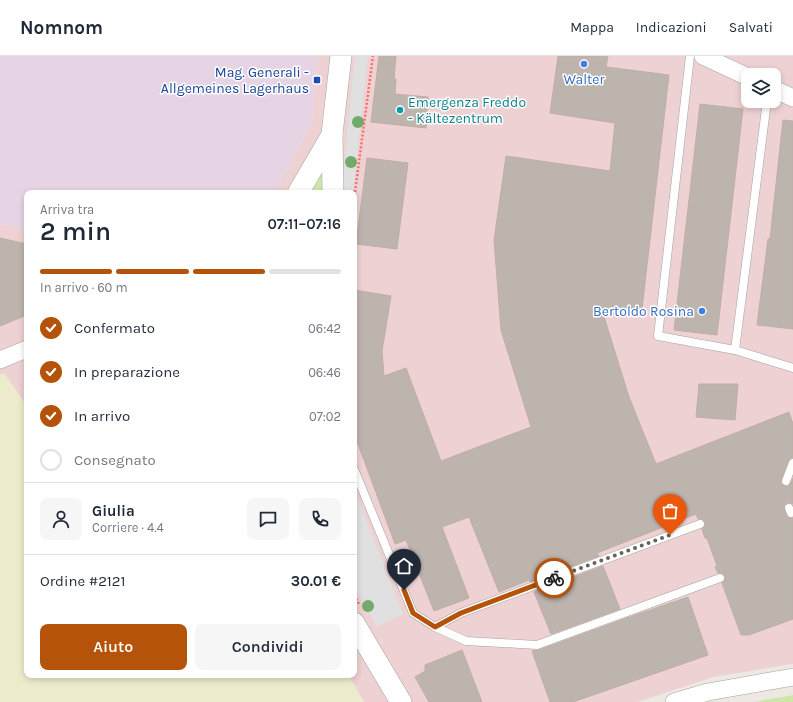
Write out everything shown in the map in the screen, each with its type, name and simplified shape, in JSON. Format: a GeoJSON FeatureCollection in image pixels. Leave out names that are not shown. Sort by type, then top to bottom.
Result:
{"type":"FeatureCollection","features":[{"type":"Feature","properties":{"kind":"street"},"geometry":{"type":"LineString","coordinates":[[333,190],[332,134],[341,56]]}},
{"type":"Feature","properties":{"kind":"street"},"geometry":{"type":"LineString","coordinates":[[703,56],[741,74]]}},
{"type":"Feature","properties":{"kind":"street"},"geometry":{"type":"LineString","coordinates":[[781,92],[793,98]]}},
{"type":"Feature","properties":{"kind":"street"},"geometry":{"type":"LineString","coordinates":[[300,190],[332,134]]}},
{"type":"Feature","properties":{"kind":"street"},"geometry":{"type":"LineString","coordinates":[[0,360],[24,350]]}},
{"type":"Feature","properties":{"kind":"street"},"geometry":{"type":"LineString","coordinates":[[357,628],[401,702]]}},
{"type":"Feature","properties":{"kind":"street"},"geometry":{"type":"LineString","coordinates":[[674,702],[708,692],[793,677]]}},
{"type":"Feature","properties":{"kind":"lane"},"geometry":{"type":"LineString","coordinates":[[690,56],[658,336],[735,350],[793,368]]}},
{"type":"Feature","properties":{"kind":"lane"},"geometry":{"type":"LineString","coordinates":[[735,350],[766,108]]}},
{"type":"Feature","properties":{"kind":"lane"},"geometry":{"type":"LineString","coordinates":[[786,481],[793,463]]}},
{"type":"Feature","properties":{"kind":"lane"},"geometry":{"type":"LineString","coordinates":[[357,476],[413,613],[435,627],[466,641],[537,645],[720,578]]}},
{"type":"Feature","properties":{"kind":"lane"},"geometry":{"type":"LineString","coordinates":[[435,627],[461,613],[700,524]]}},
{"type":"Feature","properties":{"kind":"path"},"geometry":{"type":"LineString","coordinates":[[355,190],[373,56]]}},
{"type":"Feature","properties":{"kind":"shaded area"},"geometry":{"type":"Polygon","coordinates":[[[0,56],[318,56],[312,122],[276,190],[24,190],[24,229],[0,224],[0,56]]]}},
{"type":"Feature","properties":{"kind":"shaded area"},"geometry":{"type":"Polygon","coordinates":[[[318,56],[793,56],[793,664],[714,677],[637,702],[364,702],[350,678],[357,678],[357,190],[276,190],[312,122],[318,56]]]}},
{"type":"Feature","properties":{"kind":"shaded area"},"geometry":{"type":"Polygon","coordinates":[[[355,56],[368,56],[353,190],[341,190],[355,56]]]}},
{"type":"Feature","properties":{"kind":"shaded area"},"geometry":{"type":"Polygon","coordinates":[[[0,224],[24,229],[24,402],[4,374],[0,375],[0,224]]]}},
{"type":"Feature","properties":{"kind":"shaded area"},"geometry":{"type":"Polygon","coordinates":[[[357,496],[403,614],[377,627],[357,591],[357,496]]]}},
{"type":"Feature","properties":{"kind":"green space"},"geometry":{"type":"Polygon","coordinates":[[[327,153],[324,190],[309,190],[327,153]]]}},
{"type":"Feature","properties":{"kind":"green space"},"geometry":{"type":"Polygon","coordinates":[[[4,373],[24,402],[24,678],[350,678],[364,702],[0,702],[0,375],[4,373]]]}},
{"type":"Feature","properties":{"kind":"green space"},"geometry":{"type":"Polygon","coordinates":[[[793,695],[793,702],[754,702],[793,695]]]}},
{"type":"Feature","properties":{"kind":"building","name":"Emergenza Freddo - Kältezentrum"},"geometry":{"type":"Polygon","coordinates":[[[379,56],[396,56],[394,79],[396,79],[395,94],[428,97],[426,128],[371,122],[379,56]]]}},
{"type":"Feature","properties":{"kind":"building"},"geometry":{"type":"Polygon","coordinates":[[[558,56],[608,56],[606,67],[669,75],[642,309],[602,310],[629,397],[656,464],[789,412],[793,424],[793,458],[788,461],[781,481],[784,486],[787,486],[791,483],[793,478],[793,504],[787,503],[785,504],[784,508],[787,517],[793,518],[793,619],[749,635],[741,635],[722,583],[725,576],[718,573],[715,567],[717,566],[707,538],[705,538],[702,529],[705,522],[698,519],[696,514],[597,553],[599,556],[499,592],[469,517],[442,527],[469,598],[434,611],[406,540],[395,544],[357,441],[357,290],[391,296],[382,351],[384,376],[406,368],[441,461],[531,427],[501,330],[494,240],[506,156],[610,171],[615,123],[550,113],[558,56]]]}},
{"type":"Feature","properties":{"kind":"building"},"geometry":{"type":"Polygon","coordinates":[[[700,104],[743,109],[717,335],[674,330],[700,104]]]}},
{"type":"Feature","properties":{"kind":"building"},"geometry":{"type":"Polygon","coordinates":[[[783,120],[793,121],[793,329],[757,325],[768,239],[770,239],[783,120]]]}},
{"type":"Feature","properties":{"kind":"building"},"geometry":{"type":"Polygon","coordinates":[[[367,158],[408,163],[397,249],[357,244],[367,158]]]}},
{"type":"Feature","properties":{"kind":"building"},"geometry":{"type":"Polygon","coordinates":[[[0,238],[24,243],[24,316],[0,326],[0,238]]]}},
{"type":"Feature","properties":{"kind":"building"},"geometry":{"type":"Polygon","coordinates":[[[699,384],[738,384],[735,420],[696,417],[699,384]]]}},
{"type":"Feature","properties":{"kind":"building"},"geometry":{"type":"Polygon","coordinates":[[[603,566],[620,609],[551,634],[534,592],[603,566]]]}},
{"type":"Feature","properties":{"kind":"building"},"geometry":{"type":"Polygon","coordinates":[[[688,597],[708,655],[573,702],[550,702],[532,651],[539,650],[688,597]]]}},
{"type":"Feature","properties":{"kind":"building"},"geometry":{"type":"Polygon","coordinates":[[[462,650],[482,702],[429,702],[415,677],[425,671],[425,665],[462,650]]]}},
{"type":"Feature","properties":{"kind":"way so far"},"geometry":{"type":"LineString","coordinates":[[554,578],[670,535]]}},
{"type":"Feature","properties":{"kind":"place","name":"Walter"},"geometry":{"type":"Point","coordinates":[584,64]}},
{"type":"Feature","properties":{"kind":"place","name":"Mag. Generali - Allgemeines Lagerhaus"},"geometry":{"type":"Point","coordinates":[317,80]}},
{"type":"Feature","properties":{"kind":"place","name":"Emergenza Freddo - Kältezentrum"},"geometry":{"type":"Point","coordinates":[400,110]}},
{"type":"Feature","properties":{"kind":"place","name":"Bertoldo Rosina"},"geometry":{"type":"Point","coordinates":[702,311]}},
{"type":"Feature","properties":{"kind":"route"},"geometry":{"type":"LineString","coordinates":[[404,590],[413,613],[435,627],[461,613],[554,578]]}}]}
